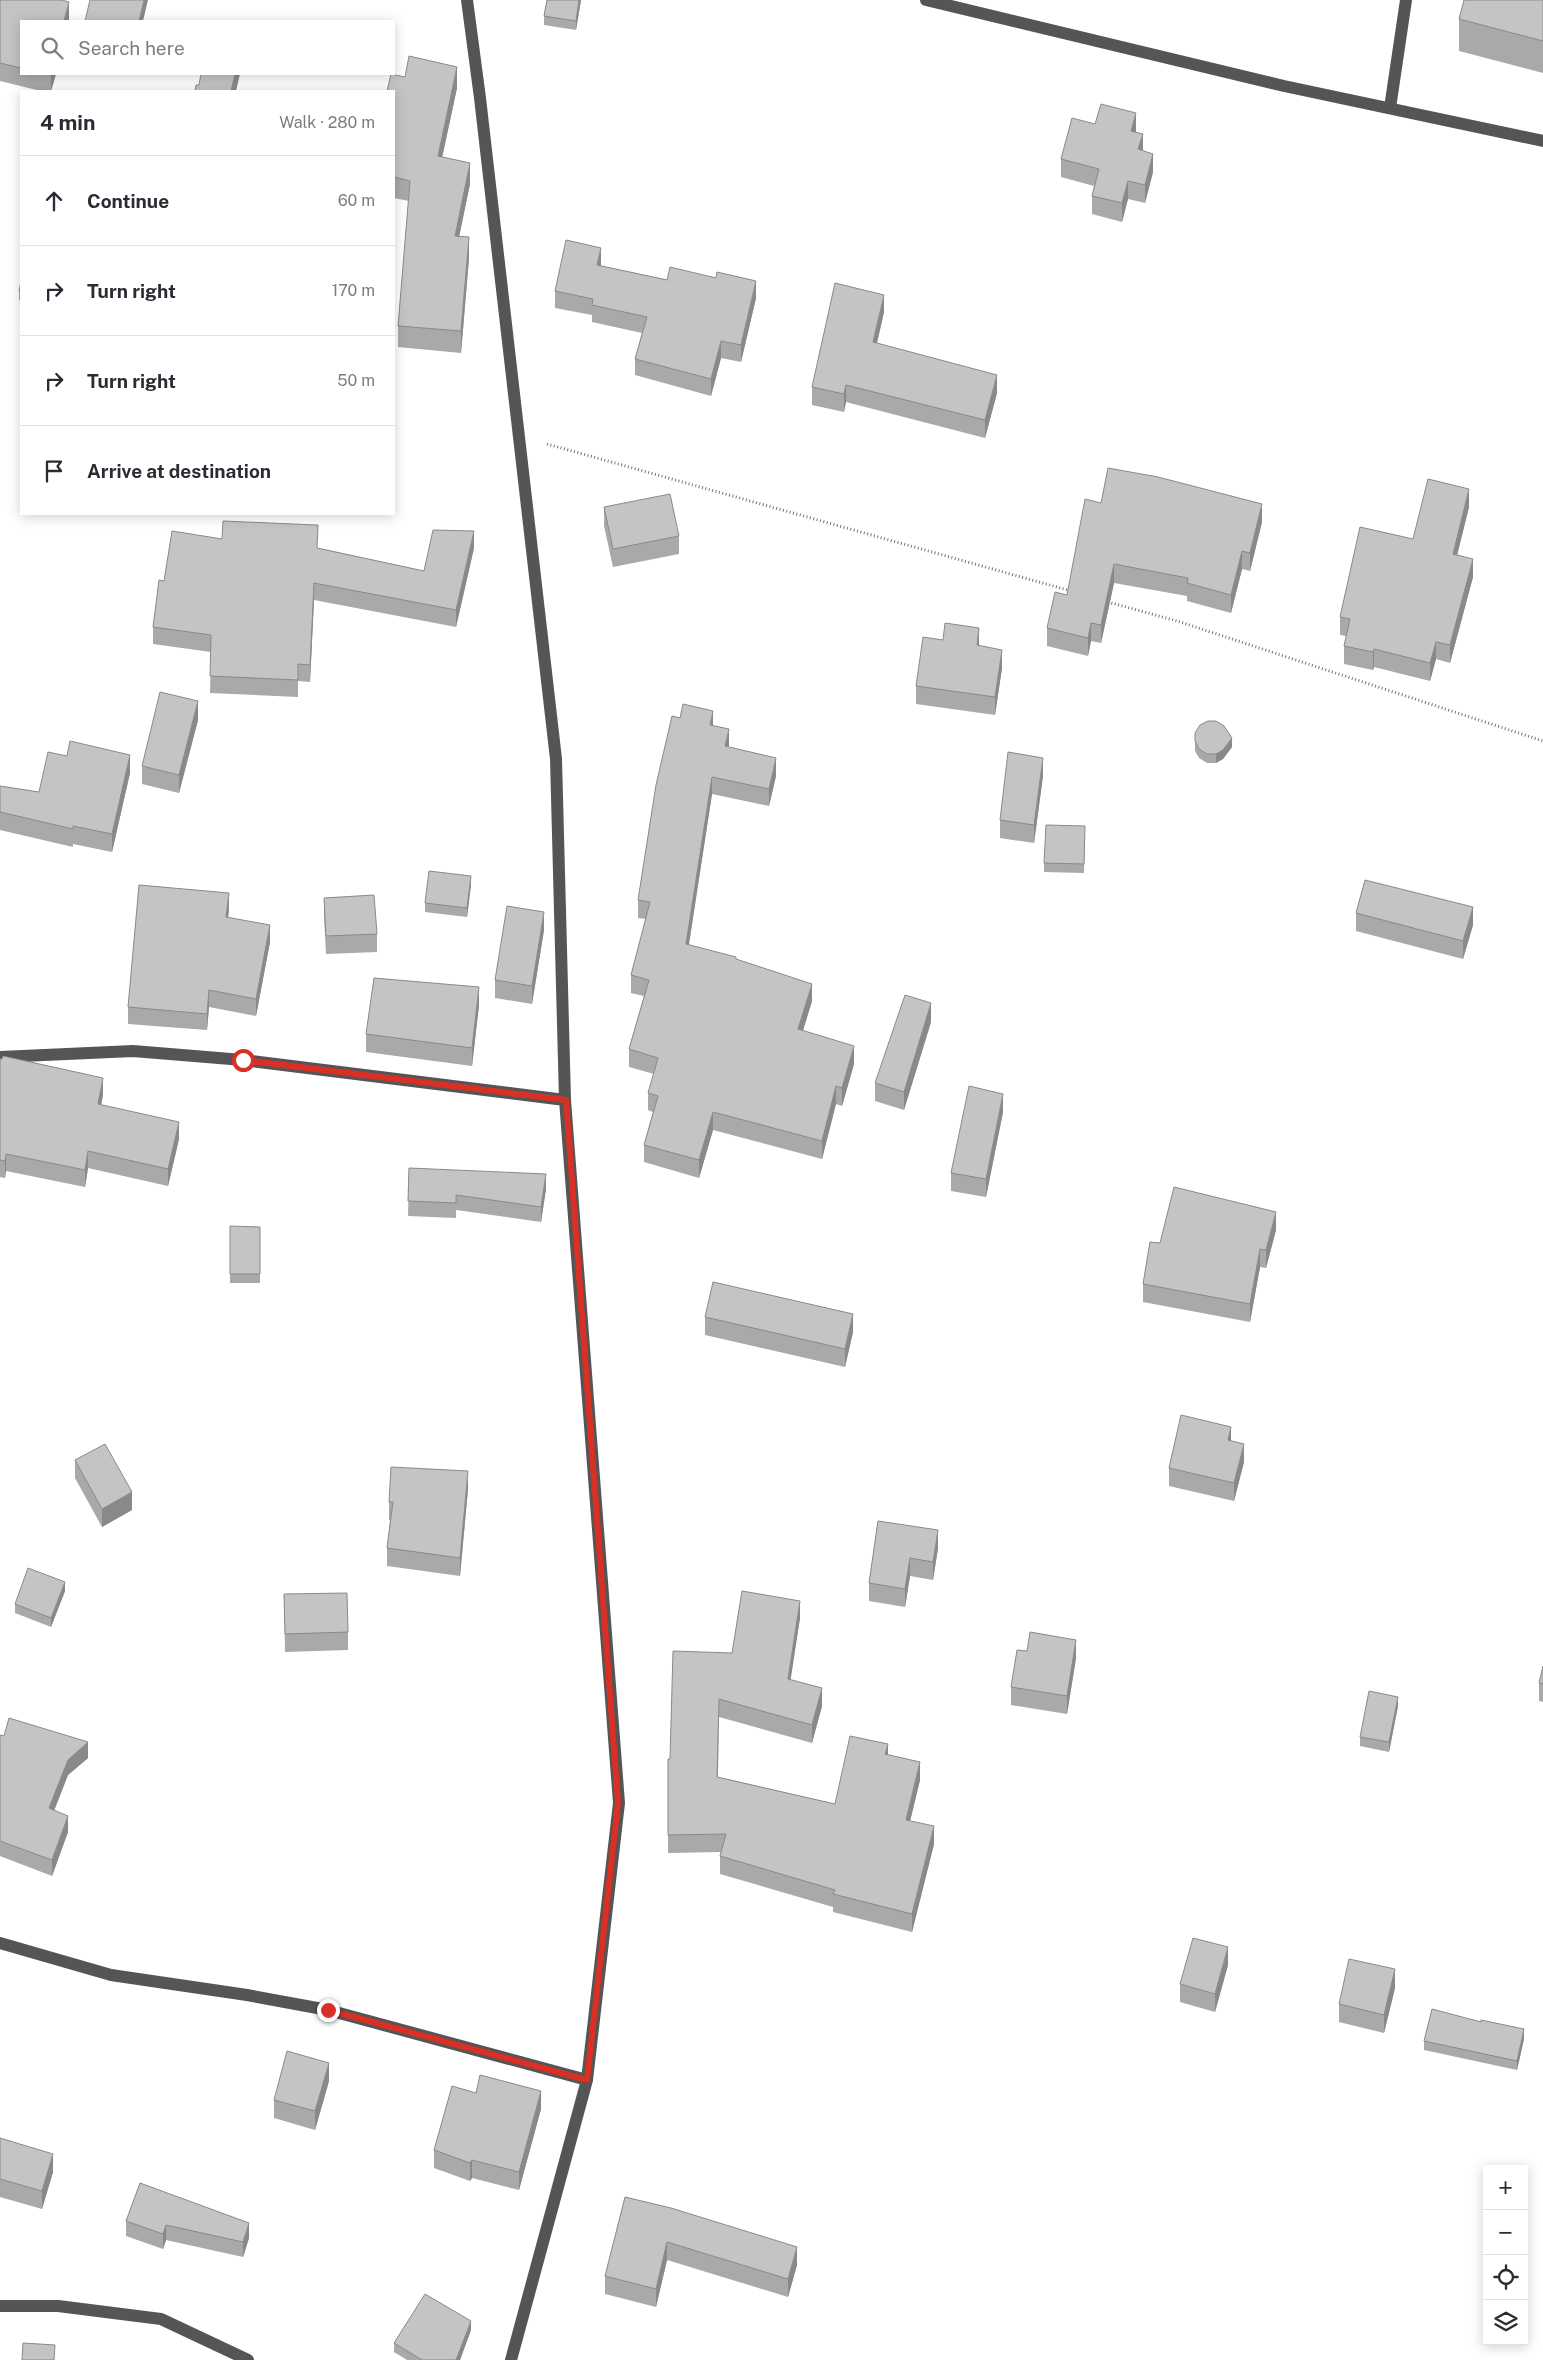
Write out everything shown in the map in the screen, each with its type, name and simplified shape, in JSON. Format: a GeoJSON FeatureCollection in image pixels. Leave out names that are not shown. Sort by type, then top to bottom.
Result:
{"type":"FeatureCollection","features":[{"type":"Feature","properties":{"kind":"street"},"geometry":{"type":"LineString","coordinates":[[467,0],[556,758],[566,1100],[618,1803],[587,2080],[511,2360]]}},
{"type":"Feature","properties":{"kind":"street"},"geometry":{"type":"LineString","coordinates":[[926,0],[1284,86],[1543,141]]}},
{"type":"Feature","properties":{"kind":"street"},"geometry":{"type":"LineString","coordinates":[[1390,108],[1406,0]]}},
{"type":"Feature","properties":{"kind":"street"},"geometry":{"type":"LineString","coordinates":[[0,1057],[133,1051],[152,1052],[243,1060],[566,1100]]}},
{"type":"Feature","properties":{"kind":"street"},"geometry":{"type":"LineString","coordinates":[[0,1943],[111,1975],[247,1994],[328,2010],[587,2080]]}},
{"type":"Feature","properties":{"kind":"street"},"geometry":{"type":"LineString","coordinates":[[0,2306],[58,2306],[161,2319],[248,2360]]}},
{"type":"Feature","properties":{"kind":"path"},"geometry":{"type":"LineString","coordinates":[[518,436],[1072,591]]}},
{"type":"Feature","properties":{"kind":"path"},"geometry":{"type":"LineString","coordinates":[[1100,599],[1177,621],[1543,741]]}},
{"type":"Feature","properties":{"kind":"building"},"geometry":{"type":"Polygon","coordinates":[[[0,0],[62,0],[69,2],[64,20],[20,20],[20,68],[0,63],[0,0]]]}},
{"type":"Feature","properties":{"kind":"building"},"geometry":{"type":"Polygon","coordinates":[[[90,0],[144,0],[139,20],[85,20],[90,0]]]}},
{"type":"Feature","properties":{"kind":"building"},"geometry":{"type":"Polygon","coordinates":[[[547,0],[579,0],[576,21],[544,16],[547,0]]]}},
{"type":"Feature","properties":{"kind":"building"},"geometry":{"type":"Polygon","coordinates":[[[1464,0],[1543,0],[1543,41],[1459,19],[1464,0]]]}},
{"type":"Feature","properties":{"kind":"building"},"geometry":{"type":"Polygon","coordinates":[[[409,56],[457,67],[438,156],[470,163],[455,236],[469,237],[461,331],[398,326],[410,181],[395,177],[395,90],[387,90],[391,75],[405,77],[409,56]]]}},
{"type":"Feature","properties":{"kind":"building"},"geometry":{"type":"Polygon","coordinates":[[[201,75],[235,75],[231,90],[195,90],[196,85],[199,85],[201,75]]]}},
{"type":"Feature","properties":{"kind":"building"},"geometry":{"type":"Polygon","coordinates":[[[1101,104],[1136,113],[1131,131],[1143,134],[1138,149],[1153,154],[1145,185],[1128,181],[1122,203],[1092,196],[1099,169],[1061,159],[1072,118],[1095,124],[1101,104]]]}},
{"type":"Feature","properties":{"kind":"building"},"geometry":{"type":"Polygon","coordinates":[[[566,240],[601,248],[597,265],[667,280],[670,267],[716,278],[717,272],[756,281],[741,345],[721,341],[711,379],[635,359],[647,317],[592,305],[593,299],[555,291],[566,240]]]}},
{"type":"Feature","properties":{"kind":"building"},"geometry":{"type":"Polygon","coordinates":[[[835,283],[884,295],[873,342],[997,375],[985,420],[846,385],[844,394],[812,387],[835,283]]]}},
{"type":"Feature","properties":{"kind":"building"},"geometry":{"type":"Polygon","coordinates":[[[1108,468],[1158,477],[1262,504],[1250,553],[1242,551],[1231,595],[1187,583],[1188,578],[1114,564],[1101,625],[1091,623],[1088,638],[1047,628],[1055,592],[1067,595],[1085,499],[1101,503],[1108,468]]]}},
{"type":"Feature","properties":{"kind":"building"},"geometry":{"type":"Polygon","coordinates":[[[1428,479],[1469,489],[1453,554],[1473,559],[1450,645],[1436,642],[1430,663],[1374,649],[1373,652],[1344,646],[1350,619],[1340,617],[1360,527],[1413,539],[1428,479]]]}},
{"type":"Feature","properties":{"kind":"building"},"geometry":{"type":"Polygon","coordinates":[[[670,494],[679,536],[613,549],[604,507],[670,494]]]}},
{"type":"Feature","properties":{"kind":"building"},"geometry":{"type":"Polygon","coordinates":[[[223,521],[318,525],[317,548],[424,571],[433,530],[474,531],[456,610],[314,583],[310,665],[298,664],[298,680],[210,676],[211,635],[153,627],[159,580],[164,581],[172,531],[222,539],[223,521]]]}},
{"type":"Feature","properties":{"kind":"building"},"geometry":{"type":"Polygon","coordinates":[[[945,623],[979,628],[977,645],[1002,650],[995,697],[916,686],[923,637],[943,640],[945,623]]]}},
{"type":"Feature","properties":{"kind":"building"},"geometry":{"type":"Polygon","coordinates":[[[160,692],[198,701],[179,775],[142,766],[160,692]]]}},
{"type":"Feature","properties":{"kind":"building"},"geometry":{"type":"Polygon","coordinates":[[[683,704],[713,711],[710,725],[729,729],[725,746],[776,758],[769,789],[712,777],[686,944],[736,957],[736,959],[812,984],[798,1029],[854,1046],[842,1088],[836,1086],[822,1141],[713,1112],[699,1160],[644,1145],[658,1096],[648,1093],[658,1058],[629,1049],[649,980],[631,975],[650,902],[638,900],[656,785],[672,716],[680,718],[683,704]]]}},
{"type":"Feature","properties":{"kind":"building"},"geometry":{"type":"Polygon","coordinates":[[[1208,721],[1216,721],[1224,726],[1232,738],[1223,750],[1216,754],[1207,754],[1199,749],[1195,741],[1195,733],[1200,725],[1208,721]]]}},
{"type":"Feature","properties":{"kind":"building"},"geometry":{"type":"Polygon","coordinates":[[[70,741],[130,755],[112,834],[73,826],[73,829],[0,812],[0,786],[39,792],[48,752],[67,756],[70,741]]]}},
{"type":"Feature","properties":{"kind":"building"},"geometry":{"type":"Polygon","coordinates":[[[1008,752],[1043,758],[1034,825],[1000,820],[1008,752]]]}},
{"type":"Feature","properties":{"kind":"building"},"geometry":{"type":"Polygon","coordinates":[[[1046,825],[1085,826],[1084,864],[1044,863],[1046,825]]]}},
{"type":"Feature","properties":{"kind":"building"},"geometry":{"type":"Polygon","coordinates":[[[429,871],[471,876],[467,908],[425,903],[429,871]]]}},
{"type":"Feature","properties":{"kind":"building"},"geometry":{"type":"Polygon","coordinates":[[[1365,880],[1473,907],[1463,941],[1356,913],[1365,880]]]}},
{"type":"Feature","properties":{"kind":"building"},"geometry":{"type":"Polygon","coordinates":[[[139,885],[229,893],[226,917],[270,925],[256,999],[209,990],[207,1014],[128,1007],[139,885]]]}},
{"type":"Feature","properties":{"kind":"building"},"geometry":{"type":"Polygon","coordinates":[[[374,895],[377,934],[326,936],[324,898],[374,895]]]}},
{"type":"Feature","properties":{"kind":"building"},"geometry":{"type":"Polygon","coordinates":[[[507,906],[544,912],[532,986],[495,980],[507,906]]]}},
{"type":"Feature","properties":{"kind":"building"},"geometry":{"type":"Polygon","coordinates":[[[374,978],[479,987],[472,1048],[366,1034],[374,978]]]}},
{"type":"Feature","properties":{"kind":"building"},"geometry":{"type":"Polygon","coordinates":[[[905,995],[931,1003],[904,1092],[875,1083],[905,995]]]}},
{"type":"Feature","properties":{"kind":"building"},"geometry":{"type":"Polygon","coordinates":[[[3,1056],[103,1078],[98,1104],[179,1122],[168,1169],[88,1151],[85,1170],[6,1154],[5,1161],[0,1160],[0,1059],[3,1056]]]}},
{"type":"Feature","properties":{"kind":"building"},"geometry":{"type":"Polygon","coordinates":[[[969,1086],[1003,1094],[986,1179],[951,1173],[969,1086]]]}},
{"type":"Feature","properties":{"kind":"building"},"geometry":{"type":"Polygon","coordinates":[[[409,1168],[546,1174],[541,1207],[456,1195],[456,1203],[408,1201],[409,1168]]]}},
{"type":"Feature","properties":{"kind":"building"},"geometry":{"type":"Polygon","coordinates":[[[1174,1187],[1276,1212],[1266,1250],[1260,1249],[1250,1304],[1143,1284],[1150,1242],[1160,1243],[1174,1187]]]}},
{"type":"Feature","properties":{"kind":"building"},"geometry":{"type":"Polygon","coordinates":[[[230,1226],[260,1227],[260,1274],[230,1274],[230,1226]]]}},
{"type":"Feature","properties":{"kind":"building"},"geometry":{"type":"Polygon","coordinates":[[[713,1282],[853,1314],[845,1349],[705,1317],[713,1282]]]}},
{"type":"Feature","properties":{"kind":"building"},"geometry":{"type":"Polygon","coordinates":[[[1181,1415],[1231,1427],[1228,1440],[1244,1444],[1234,1483],[1169,1468],[1181,1415]]]}},
{"type":"Feature","properties":{"kind":"building"},"geometry":{"type":"Polygon","coordinates":[[[105,1444],[132,1492],[102,1509],[75,1460],[105,1444]]]}},
{"type":"Feature","properties":{"kind":"building"},"geometry":{"type":"Polygon","coordinates":[[[391,1467],[468,1471],[460,1558],[387,1548],[393,1502],[389,1502],[391,1467]]]}},
{"type":"Feature","properties":{"kind":"building"},"geometry":{"type":"Polygon","coordinates":[[[878,1521],[938,1530],[933,1562],[910,1558],[905,1589],[869,1583],[878,1521]]]}},
{"type":"Feature","properties":{"kind":"building"},"geometry":{"type":"Polygon","coordinates":[[[28,1568],[65,1582],[51,1618],[15,1604],[28,1568]]]}},
{"type":"Feature","properties":{"kind":"building"},"geometry":{"type":"Polygon","coordinates":[[[742,1591],[800,1601],[788,1679],[822,1688],[812,1725],[719,1699],[717,1777],[835,1804],[850,1736],[888,1744],[885,1754],[920,1762],[906,1820],[934,1826],[912,1914],[833,1894],[835,1890],[720,1856],[726,1834],[668,1835],[668,1759],[670,1759],[673,1651],[732,1653],[742,1591]]]}},
{"type":"Feature","properties":{"kind":"building"},"geometry":{"type":"Polygon","coordinates":[[[347,1593],[348,1632],[285,1634],[284,1594],[347,1593]]]}},
{"type":"Feature","properties":{"kind":"building"},"geometry":{"type":"Polygon","coordinates":[[[1030,1632],[1076,1640],[1067,1696],[1011,1687],[1017,1650],[1027,1651],[1030,1632]]]}},
{"type":"Feature","properties":{"kind":"building"},"geometry":{"type":"Polygon","coordinates":[[[1543,1666],[1543,1684],[1539,1683],[1543,1666]]]}},
{"type":"Feature","properties":{"kind":"building"},"geometry":{"type":"Polygon","coordinates":[[[1369,1691],[1398,1697],[1389,1742],[1360,1737],[1369,1691]]]}},
{"type":"Feature","properties":{"kind":"building"},"geometry":{"type":"Polygon","coordinates":[[[9,1718],[88,1742],[68,1760],[49,1808],[68,1816],[52,1860],[0,1841],[0,1735],[4,1736],[9,1718]]]}},
{"type":"Feature","properties":{"kind":"building"},"geometry":{"type":"Polygon","coordinates":[[[1193,1938],[1228,1947],[1215,1994],[1180,1984],[1193,1938]]]}},
{"type":"Feature","properties":{"kind":"building"},"geometry":{"type":"Polygon","coordinates":[[[1349,1959],[1395,1969],[1384,2015],[1339,2004],[1349,1959]]]}},
{"type":"Feature","properties":{"kind":"building"},"geometry":{"type":"Polygon","coordinates":[[[1432,2009],[1481,2022],[1481,2020],[1524,2029],[1517,2061],[1424,2041],[1432,2009]]]}},
{"type":"Feature","properties":{"kind":"building"},"geometry":{"type":"Polygon","coordinates":[[[287,2051],[329,2063],[315,2111],[274,2100],[287,2051]]]}},
{"type":"Feature","properties":{"kind":"building"},"geometry":{"type":"Polygon","coordinates":[[[480,2075],[541,2091],[519,2172],[472,2160],[470,2163],[434,2150],[452,2086],[476,2093],[480,2075]]]}},
{"type":"Feature","properties":{"kind":"building"},"geometry":{"type":"Polygon","coordinates":[[[0,2138],[53,2154],[42,2191],[0,2179],[0,2138]]]}},
{"type":"Feature","properties":{"kind":"building"},"geometry":{"type":"Polygon","coordinates":[[[140,2183],[249,2223],[243,2242],[166,2225],[163,2234],[126,2221],[140,2183]]]}},
{"type":"Feature","properties":{"kind":"building"},"geometry":{"type":"Polygon","coordinates":[[[625,2197],[671,2208],[797,2247],[788,2279],[667,2242],[656,2289],[605,2276],[625,2197]]]}},
{"type":"Feature","properties":{"kind":"building"},"geometry":{"type":"Polygon","coordinates":[[[425,2294],[471,2321],[456,2360],[422,2360],[394,2343],[425,2294]]]}},
{"type":"Feature","properties":{"kind":"building"},"geometry":{"type":"Polygon","coordinates":[[[23,2343],[55,2345],[54,2360],[22,2360],[23,2343]]]}},
{"type":"Feature","properties":{"kind":"route"},"geometry":{"type":"LineString","coordinates":[[243,1060],[513,1095],[566,1100],[618,1803],[587,2080],[328,2010]]}}]}
